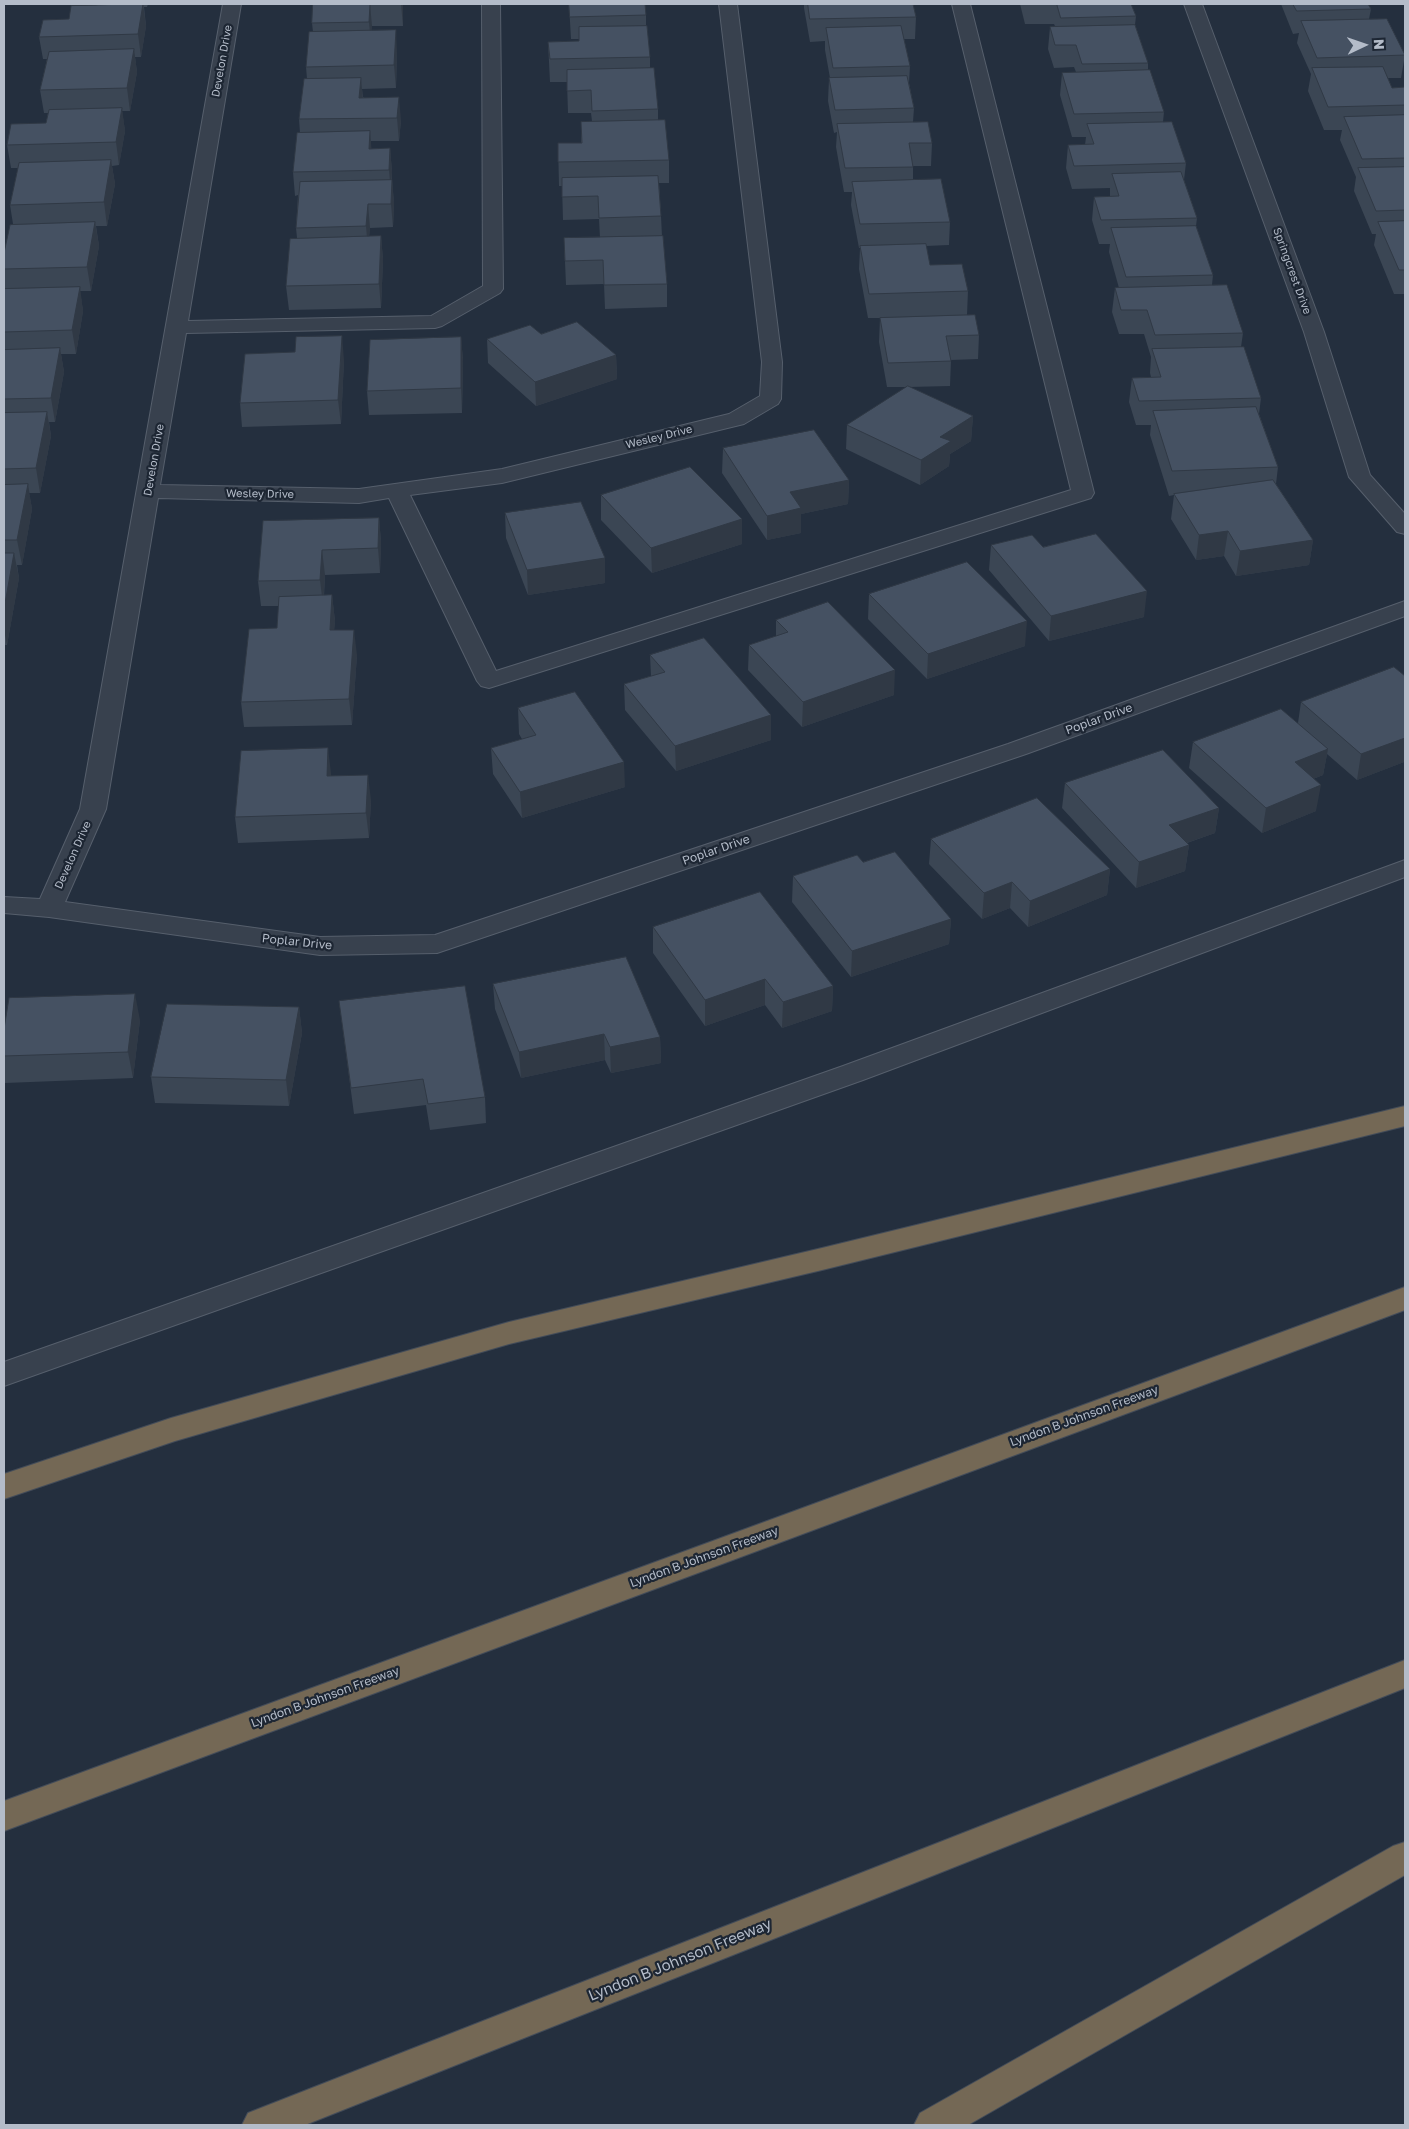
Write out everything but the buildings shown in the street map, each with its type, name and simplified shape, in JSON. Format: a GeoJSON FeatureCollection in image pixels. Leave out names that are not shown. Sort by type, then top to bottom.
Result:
{"type":"FeatureCollection","features":[{"type":"Feature","properties":{"kind":"highway"},"geometry":{"type":"LineString","coordinates":[[4,1487],[171,1430],[509,1334],[1405,1116]]}},
{"type":"Feature","properties":{"kind":"highway","name":"Lyndon B Johnson Freeway"},"geometry":{"type":"LineString","coordinates":[[4,1816],[1405,1298]]}},
{"type":"Feature","properties":{"kind":"highway","name":"Lyndon B Johnson Freeway"},"geometry":{"type":"LineString","coordinates":[[261,2125],[1405,1674]]}},
{"type":"Feature","properties":{"kind":"highway"},"geometry":{"type":"LineString","coordinates":[[933,2125],[1405,1857]]}},
{"type":"Feature","properties":{"kind":"street","name":"Develon Drive"},"geometry":{"type":"LineString","coordinates":[[49,908],[93,809],[232,4]]}},
{"type":"Feature","properties":{"kind":"street"},"geometry":{"type":"LineString","coordinates":[[177,327],[434,322],[493,289],[492,4]]}},
{"type":"Feature","properties":{"kind":"street","name":"Wesley Drive"},"geometry":{"type":"LineString","coordinates":[[149,491],[359,496],[502,476],[736,419],[770,399],[772,362],[728,4]]}},
{"type":"Feature","properties":{"kind":"street"},"geometry":{"type":"LineString","coordinates":[[397,491],[489,681],[1083,493],[961,4]]}},
{"type":"Feature","properties":{"kind":"street","name":"Springcrest Drive"},"geometry":{"type":"LineString","coordinates":[[1193,4],[1314,332],[1360,476],[1405,527]]}},
{"type":"Feature","properties":{"kind":"street","name":"Poplar Drive"},"geometry":{"type":"LineString","coordinates":[[4,904],[49,908],[320,946],[437,944],[1017,749],[1405,608]]}},
{"type":"Feature","properties":{"kind":"street"},"geometry":{"type":"LineString","coordinates":[[4,1374],[844,1076],[1405,868]]}}]}
